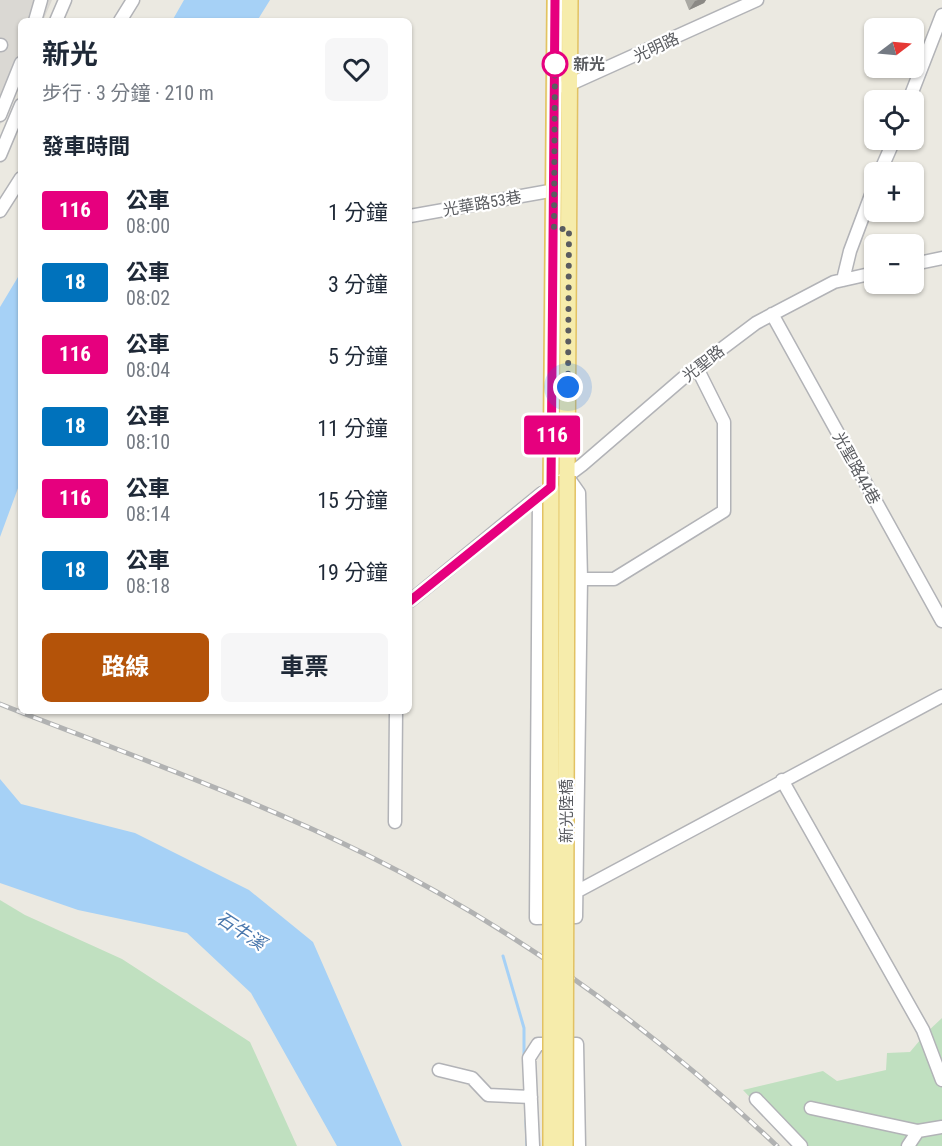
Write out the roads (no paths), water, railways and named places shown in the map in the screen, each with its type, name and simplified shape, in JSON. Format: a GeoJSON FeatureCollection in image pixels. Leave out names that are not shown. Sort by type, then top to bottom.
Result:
{"type":"FeatureCollection","features":[{"type":"Feature","properties":{"kind":"main road"},"geometry":{"type":"LineString","coordinates":[[555,0],[555,190],[561,229]]}},
{"type":"Feature","properties":{"kind":"main road"},"geometry":{"type":"LineString","coordinates":[[561,229],[570,85],[570,0]]}},
{"type":"Feature","properties":{"kind":"main road","name":"新光陸橋"},"geometry":{"type":"LineString","coordinates":[[561,229],[567,476],[565,1146]]}},
{"type":"Feature","properties":{"kind":"main road","name":"新光陸橋"},"geometry":{"type":"LineString","coordinates":[[550,1146],[545,491],[561,229]]}},
{"type":"Feature","properties":{"kind":"street"},"geometry":{"type":"LineString","coordinates":[[36,18],[42,0]]}},
{"type":"Feature","properties":{"kind":"street"},"geometry":{"type":"LineString","coordinates":[[57,18],[65,0]]}},
{"type":"Feature","properties":{"kind":"street"},"geometry":{"type":"LineString","coordinates":[[122,18],[133,0]]}},
{"type":"Feature","properties":{"kind":"street","name":"光明路"},"geometry":{"type":"LineString","coordinates":[[554,91],[757,0]]}},
{"type":"Feature","properties":{"kind":"street"},"geometry":{"type":"LineString","coordinates":[[913,90],[942,15]]}},
{"type":"Feature","properties":{"kind":"street"},"geometry":{"type":"LineString","coordinates":[[0,116],[18,71]]}},
{"type":"Feature","properties":{"kind":"street"},"geometry":{"type":"LineString","coordinates":[[0,155],[18,112]]}},
{"type":"Feature","properties":{"kind":"street"},"geometry":{"type":"LineString","coordinates":[[0,211],[18,183]]}},
{"type":"Feature","properties":{"kind":"street","name":"光華路53巷"},"geometry":{"type":"LineString","coordinates":[[412,216],[555,190]]}},
{"type":"Feature","properties":{"kind":"street"},"geometry":{"type":"LineString","coordinates":[[843,280],[850,251],[864,214]]}},
{"type":"Feature","properties":{"kind":"street"},"geometry":{"type":"LineString","coordinates":[[924,262],[942,258]]}},
{"type":"Feature","properties":{"kind":"street","name":"光聖路"},"geometry":{"type":"LineString","coordinates":[[412,599],[545,491],[567,476],[697,368],[756,323],[834,282],[864,275]]}},
{"type":"Feature","properties":{"kind":"street","name":"光聖路44巷"},"geometry":{"type":"LineString","coordinates":[[772,314],[942,621]]}},
{"type":"Feature","properties":{"kind":"street"},"geometry":{"type":"LineString","coordinates":[[581,579],[614,579],[724,511],[724,422],[697,368]]}},
{"type":"Feature","properties":{"kind":"street"},"geometry":{"type":"LineString","coordinates":[[545,491],[536,918],[576,918],[581,579],[579,493],[567,476]]}},
{"type":"Feature","properties":{"kind":"street"},"geometry":{"type":"LineString","coordinates":[[576,891],[942,696]]}},
{"type":"Feature","properties":{"kind":"street"},"geometry":{"type":"LineString","coordinates":[[395,822],[396,714]]}},
{"type":"Feature","properties":{"kind":"street"},"geometry":{"type":"LineString","coordinates":[[782,780],[923,1030],[942,1080]]}},
{"type":"Feature","properties":{"kind":"street"},"geometry":{"type":"LineString","coordinates":[[533,1146],[529,1058],[538,1044],[577,1044],[579,1146]]}},
{"type":"Feature","properties":{"kind":"street"},"geometry":{"type":"LineString","coordinates":[[439,1070],[472,1078],[488,1095],[531,1097]]}},
{"type":"Feature","properties":{"kind":"street"},"geometry":{"type":"LineString","coordinates":[[756,1099],[801,1146]]}},
{"type":"Feature","properties":{"kind":"street"},"geometry":{"type":"LineString","coordinates":[[811,1108],[918,1131],[942,1127]]}},
{"type":"Feature","properties":{"kind":"street"},"geometry":{"type":"LineString","coordinates":[[908,1146],[918,1131]]}},
{"type":"Feature","properties":{"kind":"water"},"geometry":{"type":"Polygon","coordinates":[[[184,0],[270,0],[259,18],[174,18],[184,0]]]}},
{"type":"Feature","properties":{"kind":"water"},"geometry":{"type":"Polygon","coordinates":[[[18,277],[18,488],[0,537],[0,307],[18,277]]]}},
{"type":"Feature","properties":{"kind":"water","name":"石牛溪"},"geometry":{"type":"Polygon","coordinates":[[[0,779],[21,804],[135,833],[249,890],[313,942],[402,1146],[337,1146],[251,993],[187,933],[78,910],[0,883],[0,779]]]}},
{"type":"Feature","properties":{"kind":"waterway"},"geometry":{"type":"LineString","coordinates":[[503,956],[524,1028],[524,1056]]}},
{"type":"Feature","properties":{"kind":"waterway"},"geometry":{"type":"LineString","coordinates":[[526,1120],[527,1146]]}},
{"type":"Feature","properties":{"kind":"railway"},"geometry":{"type":"LineString","coordinates":[[0,704],[18,711]]}},
{"type":"Feature","properties":{"kind":"railway"},"geometry":{"type":"LineString","coordinates":[[26,714],[275,813],[365,854],[421,883],[530,949],[633,1022],[730,1103],[777,1146]]}},
{"type":"Feature","properties":{"kind":"place","name":"新光"},"geometry":{"type":"Point","coordinates":[555,64]}}]}
